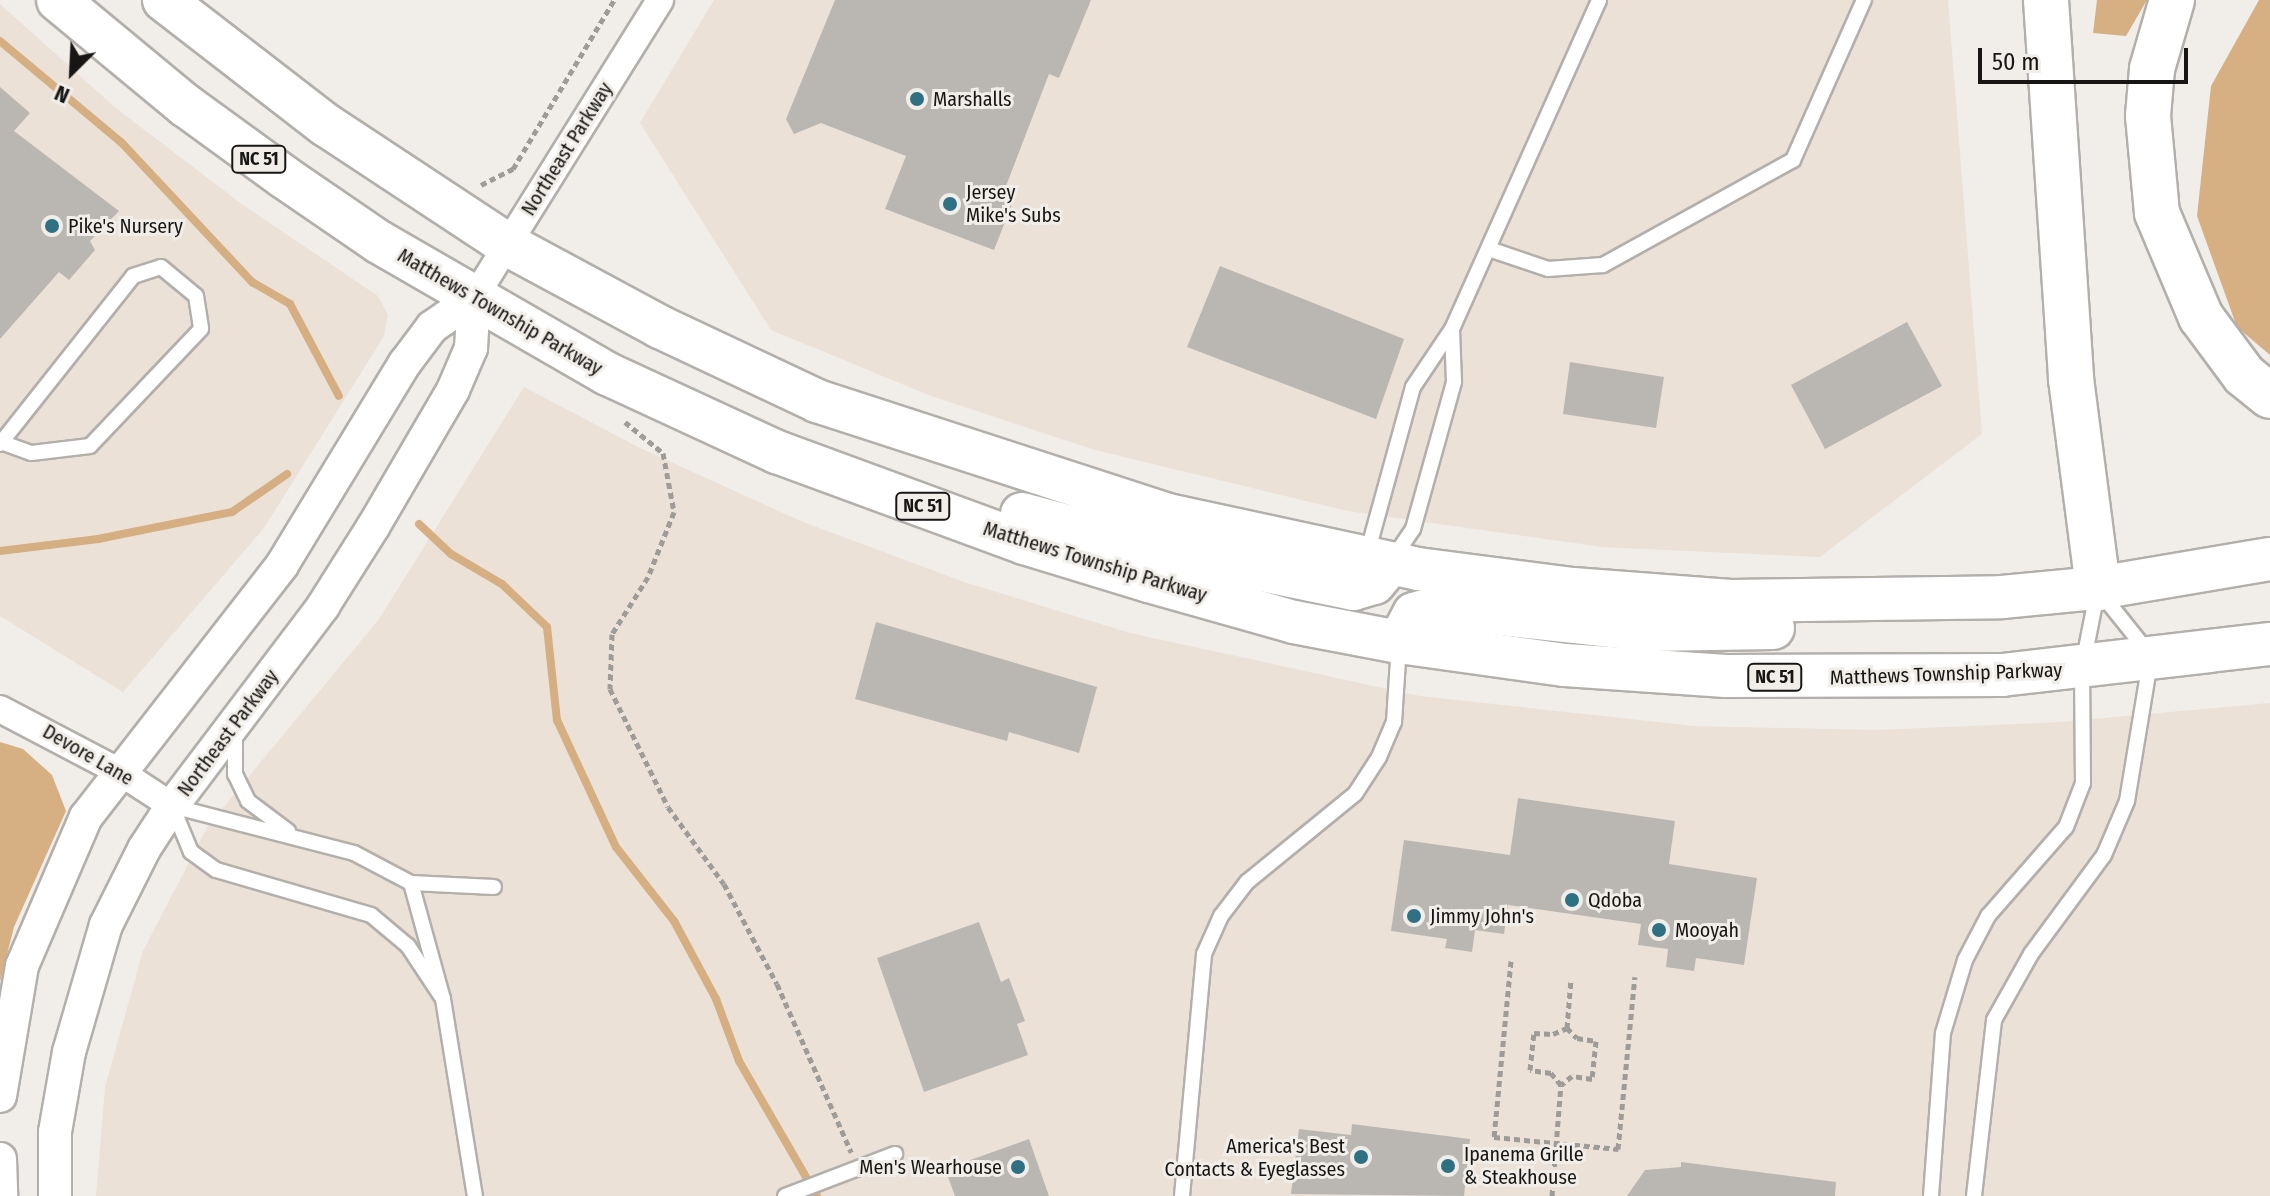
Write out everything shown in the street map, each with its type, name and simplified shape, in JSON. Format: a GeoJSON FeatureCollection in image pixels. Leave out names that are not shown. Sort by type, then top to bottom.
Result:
{"type":"FeatureCollection","features":[{"type":"Feature","properties":{"kind":"highway"},"geometry":{"type":"LineString","coordinates":[[2046,0],[2071,379],[2098,588]]}},
{"type":"Feature","properties":{"kind":"highway"},"geometry":{"type":"LineString","coordinates":[[2172,0],[2152,69],[2148,116],[2157,213],[2201,317],[2244,375],[2270,396]]}},
{"type":"Feature","properties":{"kind":"main road","name":"Matthews Township Parkway"},"geometry":{"type":"LineString","coordinates":[[58,0],[185,105],[284,177],[474,298],[683,411],[777,452],[1024,543],[1265,614],[1399,642],[1565,665],[1726,676],[1865,679],[2082,669],[2151,656],[2270,644]]}},
{"type":"Feature","properties":{"kind":"main road"},"geometry":{"type":"LineString","coordinates":[[164,0],[326,125],[508,245],[660,327],[817,401],[1168,515],[1378,561],[1573,589],[1863,603],[2098,588],[2270,559]]}},
{"type":"Feature","properties":{"kind":"main road"},"geometry":{"type":"LineString","coordinates":[[933,510],[1023,514],[1131,543],[1353,589],[1374,583],[1378,561]]}},
{"type":"Feature","properties":{"kind":"main road"},"geometry":{"type":"LineString","coordinates":[[1399,642],[1414,614],[1437,607],[1649,630],[1775,628],[1863,603]]}},
{"type":"Feature","properties":{"kind":"street","name":"Northeast Parkway"},"geometry":{"type":"LineString","coordinates":[[0,1096],[22,966],[86,817],[282,565],[405,363],[432,327],[474,298],[660,0]]}},
{"type":"Feature","properties":{"kind":"street","name":"Northeast Parkway"},"geometry":{"type":"LineString","coordinates":[[55,1196],[55,1132],[86,980],[106,925],[144,849],[172,806],[323,606],[453,390],[471,348],[474,298]]}},
{"type":"Feature","properties":{"kind":"street","name":"Devore Lane"},"geometry":{"type":"LineString","coordinates":[[0,709],[120,772],[172,806]]}},
{"type":"Feature","properties":{"kind":"street"},"geometry":{"type":"LineString","coordinates":[[0,1159],[1,1196]]}},
{"type":"Feature","properties":{"kind":"lane"},"geometry":{"type":"LineString","coordinates":[[1378,561],[1413,387],[1452,329],[1599,0]]}},
{"type":"Feature","properties":{"kind":"lane"},"geometry":{"type":"LineString","coordinates":[[1489,249],[1548,269],[1603,265],[1793,160],[1864,0]]}},
{"type":"Feature","properties":{"kind":"lane"},"geometry":{"type":"LineString","coordinates":[[161,267],[196,296],[201,329],[90,446],[31,453],[2,444],[133,276],[161,267]]}},
{"type":"Feature","properties":{"kind":"lane"},"geometry":{"type":"LineString","coordinates":[[1378,561],[1413,529],[1454,382],[1452,329]]}},
{"type":"Feature","properties":{"kind":"lane"},"geometry":{"type":"LineString","coordinates":[[1974,1196],[1994,1020],[2031,954],[2104,855],[2127,801],[2151,656],[2098,588]]}},
{"type":"Feature","properties":{"kind":"lane"},"geometry":{"type":"LineString","coordinates":[[1931,1196],[1943,1033],[1965,960],[1988,916],[2066,827],[2083,783],[2082,669],[2098,588]]}},
{"type":"Feature","properties":{"kind":"lane"},"geometry":{"type":"LineString","coordinates":[[1182,1196],[1204,954],[1221,916],[1247,882],[1355,794],[1379,757],[1394,722],[1399,642]]}},
{"type":"Feature","properties":{"kind":"lane"},"geometry":{"type":"LineString","coordinates":[[237,723],[235,774],[248,801],[302,840]]}},
{"type":"Feature","properties":{"kind":"lane"},"geometry":{"type":"LineString","coordinates":[[172,806],[354,853],[411,883],[494,887]]}},
{"type":"Feature","properties":{"kind":"lane"},"geometry":{"type":"LineString","coordinates":[[172,806],[191,852],[216,870],[371,915],[408,946],[443,999]]}},
{"type":"Feature","properties":{"kind":"lane"},"geometry":{"type":"LineString","coordinates":[[411,883],[443,999],[475,1196]]}},
{"type":"Feature","properties":{"kind":"lane"},"geometry":{"type":"LineString","coordinates":[[785,1196],[895,1154]]}},
{"type":"Feature","properties":{"kind":"path"},"geometry":{"type":"LineString","coordinates":[[477,185],[491,184],[513,169],[614,0]]}},
{"type":"Feature","properties":{"kind":"path"},"geometry":{"type":"LineString","coordinates":[[620,418],[663,453],[674,512],[648,577],[612,634],[610,689],[668,807],[724,884],[763,956],[854,1158]]}},
{"type":"Feature","properties":{"kind":"path"},"geometry":{"type":"LineString","coordinates":[[1511,961],[1494,1137],[1618,1149],[1635,977]]}},
{"type":"Feature","properties":{"kind":"path"},"geometry":{"type":"LineString","coordinates":[[1561,1085],[1572,1076],[1592,1079],[1596,1041],[1577,1038],[1567,1028],[1571,979]]}},
{"type":"Feature","properties":{"kind":"path"},"geometry":{"type":"LineString","coordinates":[[1552,1196],[1561,1085],[1551,1073],[1530,1070],[1534,1033],[1553,1034],[1567,1028]]}},
{"type":"Feature","properties":{"kind":"shaded area"},"geometry":{"type":"Polygon","coordinates":[[[714,0],[1948,0],[1982,434],[1820,557],[1602,547],[1347,511],[1095,450],[931,396],[771,330],[640,123],[714,0]]]}},
{"type":"Feature","properties":{"kind":"shaded area"},"geometry":{"type":"Polygon","coordinates":[[[2097,0],[2147,0],[2126,36],[2093,33],[2097,0]]]}},
{"type":"Feature","properties":{"kind":"shaded area"},"geometry":{"type":"Polygon","coordinates":[[[2259,0],[2270,0],[2270,355],[2237,327],[2197,216],[2211,86],[2259,0]]]}},
{"type":"Feature","properties":{"kind":"shaded area"},"geometry":{"type":"Polygon","coordinates":[[[0,4],[117,109],[243,205],[378,296],[388,315],[384,336],[264,528],[123,692],[0,616],[0,4]]]}},
{"type":"Feature","properties":{"kind":"shaded area"},"geometry":{"type":"Polygon","coordinates":[[[524,387],[640,448],[803,522],[964,582],[1130,633],[1420,696],[1694,726],[1877,730],[2060,722],[2270,703],[2270,1196],[96,1196],[105,1087],[143,951],[208,826],[379,619],[524,387]]]}},
{"type":"Feature","properties":{"kind":"shaded area"},"geometry":{"type":"Polygon","coordinates":[[[0,742],[23,749],[52,775],[66,811],[14,927],[0,982],[0,742]]]}},
{"type":"Feature","properties":{"kind":"building","name":"Marshalls"},"geometry":{"type":"Polygon","coordinates":[[[835,0],[1091,0],[1059,78],[1049,74],[1003,194],[1014,199],[994,250],[885,209],[906,156],[821,123],[794,134],[786,119],[835,0]]]}},
{"type":"Feature","properties":{"kind":"building","name":"Pike's Nursery"},"geometry":{"type":"Polygon","coordinates":[[[0,87],[30,113],[14,131],[119,211],[90,241],[95,250],[69,280],[59,272],[0,339],[0,87]]]}},
{"type":"Feature","properties":{"kind":"building"},"geometry":{"type":"Polygon","coordinates":[[[1220,266],[1404,339],[1376,419],[1187,347],[1220,266]]]}},
{"type":"Feature","properties":{"kind":"building"},"geometry":{"type":"Polygon","coordinates":[[[1907,322],[1942,386],[1825,449],[1791,385],[1907,322]]]}},
{"type":"Feature","properties":{"kind":"building"},"geometry":{"type":"Polygon","coordinates":[[[1570,362],[1664,377],[1656,428],[1563,414],[1570,362]]]}},
{"type":"Feature","properties":{"kind":"building"},"geometry":{"type":"Polygon","coordinates":[[[876,622],[1097,687],[1079,753],[1009,732],[1007,741],[855,699],[876,622]]]}},
{"type":"Feature","properties":{"kind":"building"},"geometry":{"type":"Polygon","coordinates":[[[1518,798],[1675,821],[1669,864],[1757,878],[1744,965],[1696,958],[1694,971],[1666,967],[1668,949],[1638,945],[1641,924],[1508,905],[1504,934],[1475,930],[1472,952],[1445,948],[1447,939],[1391,931],[1404,840],[1510,855],[1518,798]]]}},
{"type":"Feature","properties":{"kind":"building"},"geometry":{"type":"Polygon","coordinates":[[[979,922],[1001,982],[1009,978],[1025,1021],[1017,1024],[1028,1055],[924,1092],[877,958],[979,922]]]}},
{"type":"Feature","properties":{"kind":"building"},"geometry":{"type":"Polygon","coordinates":[[[1352,1124],[1470,1139],[1464,1196],[1291,1194],[1299,1129],[1351,1135],[1352,1124]]]}},
{"type":"Feature","properties":{"kind":"building"},"geometry":{"type":"Polygon","coordinates":[[[1029,1139],[1049,1196],[955,1196],[945,1169],[1029,1139]]]}},
{"type":"Feature","properties":{"kind":"building"},"geometry":{"type":"Polygon","coordinates":[[[1681,1162],[1836,1182],[1835,1196],[1627,1196],[1645,1170],[1681,1167],[1681,1162]]]}},
{"type":"Feature","properties":{"kind":"waterway"},"geometry":{"type":"LineString","coordinates":[[0,41],[121,142],[252,282],[290,304],[339,396]]}},
{"type":"Feature","properties":{"kind":"waterway"},"geometry":{"type":"LineString","coordinates":[[0,551],[98,539],[232,512],[287,474]]}},
{"type":"Feature","properties":{"kind":"waterway"},"geometry":{"type":"LineString","coordinates":[[419,524],[451,554],[502,584],[547,627],[557,720],[616,847],[674,921],[716,999],[739,1061],[817,1196]]}},
{"type":"Feature","properties":{"kind":"place","name":"Marshalls"},"geometry":{"type":"Point","coordinates":[917,99]}},
{"type":"Feature","properties":{"kind":"place","name":"Jersey Mike's Subs"},"geometry":{"type":"Point","coordinates":[950,204]}},
{"type":"Feature","properties":{"kind":"place","name":"Pike's Nursery"},"geometry":{"type":"Point","coordinates":[52,226]}},
{"type":"Feature","properties":{"kind":"place","name":"Qdoba"},"geometry":{"type":"Point","coordinates":[1572,900]}},
{"type":"Feature","properties":{"kind":"place","name":"Jimmy John's"},"geometry":{"type":"Point","coordinates":[1414,916]}},
{"type":"Feature","properties":{"kind":"place","name":"Mooyah"},"geometry":{"type":"Point","coordinates":[1659,930]}},
{"type":"Feature","properties":{"kind":"place","name":"America's Best Contacts & Eyeglasses"},"geometry":{"type":"Point","coordinates":[1361,1157]}},
{"type":"Feature","properties":{"kind":"place","name":"Ipanema Grille & Steakhouse"},"geometry":{"type":"Point","coordinates":[1448,1166]}},
{"type":"Feature","properties":{"kind":"place","name":"Men's Wearhouse"},"geometry":{"type":"Point","coordinates":[1018,1167]}}]}
